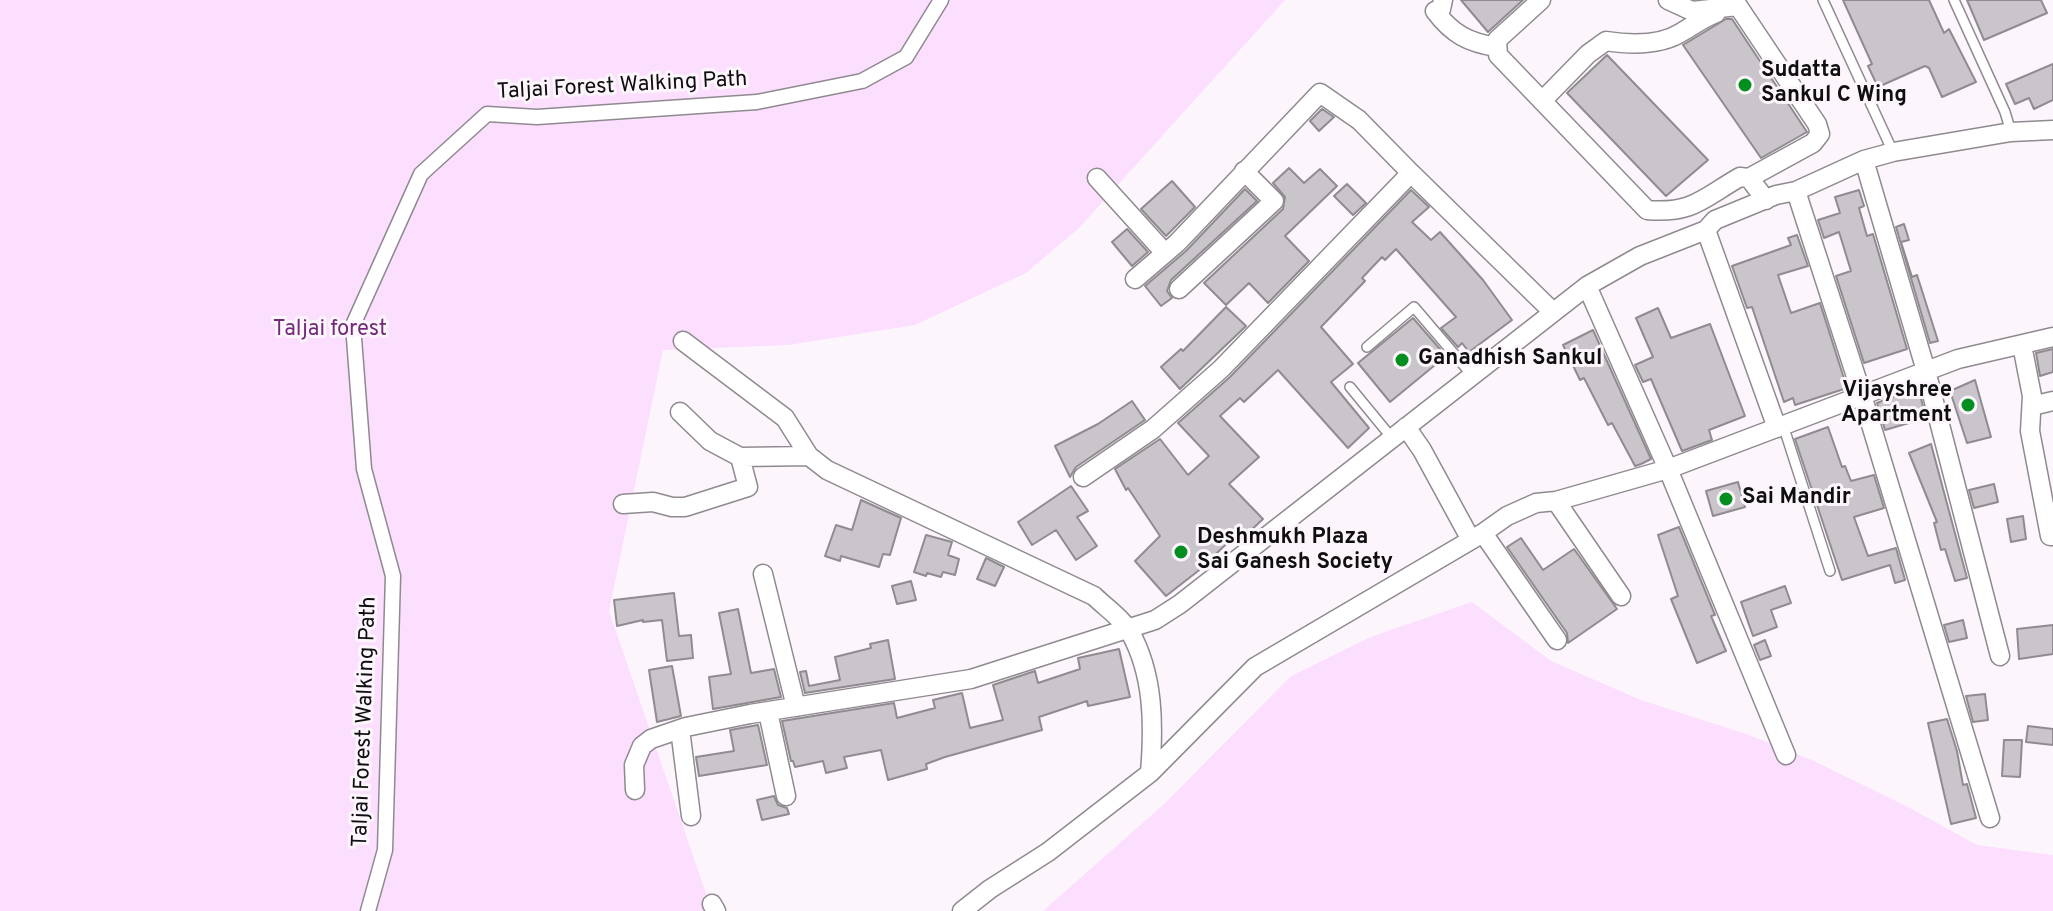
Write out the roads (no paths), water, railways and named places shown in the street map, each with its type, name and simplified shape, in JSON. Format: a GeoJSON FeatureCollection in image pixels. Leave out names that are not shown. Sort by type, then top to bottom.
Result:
{"type":"FeatureCollection","features":[{"type":"Feature","properties":{"kind":"street","name":"Taljai Forest Walking Path"},"geometry":{"type":"LineString","coordinates":[[368,911],[385,850],[393,576],[364,469],[353,325],[421,174],[487,114],[537,117],[757,102],[862,81],[906,57],[941,0]]}},
{"type":"Feature","properties":{"kind":"street"},"geometry":{"type":"LineString","coordinates":[[1443,0],[1441,9],[1435,11],[1446,26],[1462,38],[1497,47]]}},
{"type":"Feature","properties":{"kind":"street"},"geometry":{"type":"LineString","coordinates":[[1541,0],[1497,40],[1498,55],[1647,210],[1667,212],[1704,202],[1740,177],[1749,178],[1813,143],[1820,134],[1817,124],[1738,6]]}},
{"type":"Feature","properties":{"kind":"street"},"geometry":{"type":"LineString","coordinates":[[1668,0],[1692,11],[1738,6]]}},
{"type":"Feature","properties":{"kind":"street"},"geometry":{"type":"LineString","coordinates":[[1542,101],[1588,54],[1606,41],[1647,44],[1673,37],[1702,18],[1738,6]]}},
{"type":"Feature","properties":{"kind":"street"},"geometry":{"type":"LineString","coordinates":[[1135,279],[1165,253],[1320,93],[1359,120],[1553,312]]}},
{"type":"Feature","properties":{"kind":"street"},"geometry":{"type":"LineString","coordinates":[[1780,426],[1711,244],[1715,220],[1766,200],[1799,202],[1864,160],[1893,152],[2011,132],[2053,130]]}},
{"type":"Feature","properties":{"kind":"street"},"geometry":{"type":"LineString","coordinates":[[1864,160],[1926,371],[2000,656]]}},
{"type":"Feature","properties":{"kind":"street"},"geometry":{"type":"LineString","coordinates":[[1179,289],[1274,201],[1244,171]]}},
{"type":"Feature","properties":{"kind":"street"},"geometry":{"type":"LineString","coordinates":[[1083,477],[1153,429],[1221,369],[1411,173]]}},
{"type":"Feature","properties":{"kind":"street"},"geometry":{"type":"LineString","coordinates":[[1097,178],[1165,253]]}},
{"type":"Feature","properties":{"kind":"street"},"geometry":{"type":"LineString","coordinates":[[1749,178],[1766,200]]}},
{"type":"Feature","properties":{"kind":"street"},"geometry":{"type":"LineString","coordinates":[[1799,202],[1862,395],[1990,818]]}},
{"type":"Feature","properties":{"kind":"street"},"geometry":{"type":"LineString","coordinates":[[635,790],[634,765],[642,746],[651,739],[680,729],[971,679],[1155,620],[1408,438],[1472,375],[1553,312],[1594,300],[1640,256],[1711,244]]}},
{"type":"Feature","properties":{"kind":"street"},"geometry":{"type":"LineString","coordinates":[[1594,300],[1668,469],[1786,755]]}},
{"type":"Feature","properties":{"kind":"street"},"geometry":{"type":"LineString","coordinates":[[962,911],[1048,852],[1150,773],[1255,667],[1507,516],[1536,503],[1556,501],[1668,469],[1958,359],[2053,337]]}},
{"type":"Feature","properties":{"kind":"street"},"geometry":{"type":"LineString","coordinates":[[683,341],[785,418],[809,456],[827,470],[1094,596],[1129,630],[1151,695],[1154,730],[1150,773]]}},
{"type":"Feature","properties":{"kind":"street"},"geometry":{"type":"LineString","coordinates":[[2022,345],[2032,406],[2030,431],[2050,536],[2053,536]]}},
{"type":"Feature","properties":{"kind":"street"},"geometry":{"type":"LineString","coordinates":[[2032,406],[2053,401]]}},
{"type":"Feature","properties":{"kind":"street"},"geometry":{"type":"LineString","coordinates":[[680,412],[710,441],[740,457],[809,456]]}},
{"type":"Feature","properties":{"kind":"street"},"geometry":{"type":"LineString","coordinates":[[1408,438],[1477,536],[1557,640]]}},
{"type":"Feature","properties":{"kind":"street"},"geometry":{"type":"LineString","coordinates":[[623,504],[653,502],[685,507],[748,487],[740,457]]}},
{"type":"Feature","properties":{"kind":"street"},"geometry":{"type":"LineString","coordinates":[[1556,501],[1621,596]]}},
{"type":"Feature","properties":{"kind":"street"},"geometry":{"type":"LineString","coordinates":[[763,574],[796,707]]}},
{"type":"Feature","properties":{"kind":"street"},"geometry":{"type":"LineString","coordinates":[[768,712],[786,796]]}},
{"type":"Feature","properties":{"kind":"street"},"geometry":{"type":"LineString","coordinates":[[680,729],[691,816]]}},
{"type":"Feature","properties":{"kind":"lane"},"geometry":{"type":"LineString","coordinates":[[1823,0],[1893,152]]}},
{"type":"Feature","properties":{"kind":"lane"},"geometry":{"type":"LineString","coordinates":[[1954,0],[2005,112],[2011,132]]}},
{"type":"Feature","properties":{"kind":"lane"},"geometry":{"type":"LineString","coordinates":[[1367,347],[1414,307],[1472,375]]}},
{"type":"Feature","properties":{"kind":"lane"},"geometry":{"type":"LineString","coordinates":[[1350,387],[1408,438]]}},
{"type":"Feature","properties":{"kind":"lane"},"geometry":{"type":"LineString","coordinates":[[1780,426],[1830,571]]}},
{"type":"Feature","properties":{"kind":"place","name":"Sudatta Sankul C Wing"},"geometry":{"type":"Point","coordinates":[1745,85]}},
{"type":"Feature","properties":{"kind":"place","name":"Ganadhish Sankul"},"geometry":{"type":"Point","coordinates":[1402,360]}},
{"type":"Feature","properties":{"kind":"place","name":"Vijayshree Apartment"},"geometry":{"type":"Point","coordinates":[1968,405]}},
{"type":"Feature","properties":{"kind":"place","name":"Sai Mandir"},"geometry":{"type":"Point","coordinates":[1726,499]}},
{"type":"Feature","properties":{"kind":"place","name":"Deshmukh Plaza Sai Ganesh Society"},"geometry":{"type":"Point","coordinates":[1181,552]}},
{"type":"Feature","properties":{"kind":"park label","name":"Taljai forest"},"geometry":{"type":"Point","coordinates":[330,331]}}]}
